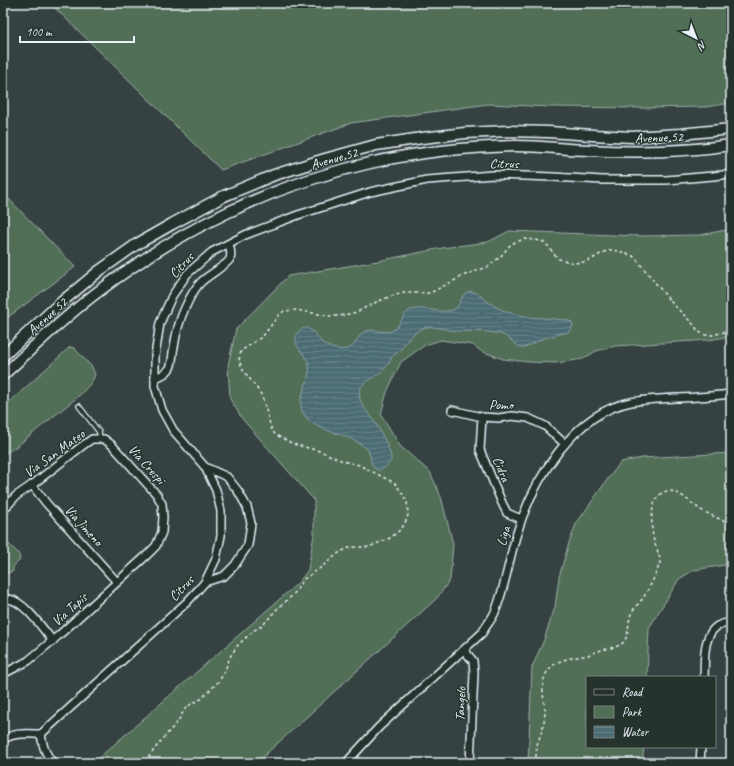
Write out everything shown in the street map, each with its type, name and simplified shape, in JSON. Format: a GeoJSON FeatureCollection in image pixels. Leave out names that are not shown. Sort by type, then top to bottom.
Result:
{"type":"FeatureCollection","features":[{"type":"Feature","properties":{"kind":"main road","name":"Avenue 52"},"geometry":{"type":"LineString","coordinates":[[3,356],[58,305],[137,244],[224,196],[274,175],[325,159],[376,145],[465,133],[508,131],[632,137],[731,129]]}},
{"type":"Feature","properties":{"kind":"main road","name":"Avenue 52"},"geometry":{"type":"LineString","coordinates":[[3,375],[70,314],[98,291],[163,246],[207,222],[250,202],[331,173],[411,155],[486,148],[519,146],[594,150],[658,151],[731,145]]}},
{"type":"Feature","properties":{"kind":"street","name":"Citrus"},"geometry":{"type":"LineString","coordinates":[[41,734],[187,602],[205,582],[216,559],[221,536],[221,511],[216,490],[205,467],[173,430],[162,410],[155,386],[154,356],[160,323],[172,296],[187,274],[212,252],[245,235],[298,215],[370,192],[427,180],[493,176],[553,177],[602,180],[666,180],[731,174]]}},
{"type":"Feature","properties":{"kind":"street"},"geometry":{"type":"LineString","coordinates":[[155,378],[166,373],[171,367],[178,327],[187,305],[200,283],[227,264],[230,259],[229,244]]}},
{"type":"Feature","properties":{"kind":"street","name":"Liga"},"geometry":{"type":"LineString","coordinates":[[346,763],[379,727],[482,633],[494,614],[501,596],[521,519],[552,460],[580,428],[615,406],[632,402],[654,399],[704,397],[731,394]]}},
{"type":"Feature","properties":{"kind":"street","name":"Pomo"},"geometry":{"type":"LineString","coordinates":[[452,410],[482,417],[499,418],[512,416],[528,418],[545,426],[565,444]]}},
{"type":"Feature","properties":{"kind":"street","name":"Cidra"},"geometry":{"type":"LineString","coordinates":[[482,417],[480,450],[507,513],[521,519]]}},
{"type":"Feature","properties":{"kind":"street","name":"Via San Mateo"},"geometry":{"type":"LineString","coordinates":[[3,510],[16,496],[82,446],[92,439],[102,439]]}},
{"type":"Feature","properties":{"kind":"street","name":"Via Crespi"},"geometry":{"type":"LineString","coordinates":[[102,439],[112,445],[157,495],[162,504],[164,517],[162,532],[156,546],[147,555]]}},
{"type":"Feature","properties":{"kind":"street"},"geometry":{"type":"LineString","coordinates":[[205,467],[227,477],[238,491],[247,507],[250,523],[248,545],[235,565],[224,576],[205,582]]}},
{"type":"Feature","properties":{"kind":"street","name":"Via Jimeno"},"geometry":{"type":"LineString","coordinates":[[32,485],[47,504],[117,582]]}},
{"type":"Feature","properties":{"kind":"street","name":"Via Tapis"},"geometry":{"type":"LineString","coordinates":[[3,674],[28,661],[147,555]]}},
{"type":"Feature","properties":{"kind":"street"},"geometry":{"type":"LineString","coordinates":[[9,599],[17,602],[26,610],[53,640]]}},
{"type":"Feature","properties":{"kind":"street"},"geometry":{"type":"LineString","coordinates":[[704,676],[708,637],[717,626],[731,622]]}},
{"type":"Feature","properties":{"kind":"street","name":"Tangelo"},"geometry":{"type":"LineString","coordinates":[[464,650],[473,661],[474,673],[470,763]]}},
{"type":"Feature","properties":{"kind":"street"},"geometry":{"type":"LineString","coordinates":[[3,740],[6,737],[22,733],[41,734],[42,744],[53,763]]}},
{"type":"Feature","properties":{"kind":"street"},"geometry":{"type":"LineString","coordinates":[[700,763],[701,748]]}},
{"type":"Feature","properties":{"kind":"lane"},"geometry":{"type":"LineString","coordinates":[[79,406],[99,432],[102,439]]}},
{"type":"Feature","properties":{"kind":"path"},"geometry":{"type":"LineString","coordinates":[[146,763],[157,746],[178,721],[185,709],[201,699],[219,681],[224,673],[230,657],[238,645],[253,631],[263,625],[277,609],[293,595],[304,579],[340,552],[351,548],[369,547],[390,538],[400,530],[408,515],[406,501],[395,483],[359,466],[320,451],[293,444],[276,435],[272,431],[262,396],[243,370],[239,360],[241,351],[263,336],[272,323],[284,311],[296,310],[329,316],[340,316],[357,312],[392,296],[404,293],[430,293],[468,274],[488,267],[500,257],[511,244],[526,239],[544,242],[559,259],[566,262],[584,262],[611,250],[629,254],[637,260],[670,301],[699,332],[705,335],[713,335],[731,330]]}},
{"type":"Feature","properties":{"kind":"path"},"geometry":{"type":"LineString","coordinates":[[536,763],[538,742],[544,723],[545,709],[543,684],[545,675],[549,669],[560,662],[573,657],[588,655],[621,645],[626,638],[630,615],[646,595],[660,562],[652,534],[653,510],[656,498],[659,494],[665,491],[679,494],[702,510],[731,524]]}},
{"type":"Feature","properties":{"kind":"green space"},"geometry":{"type":"Polygon","coordinates":[[[50,3],[731,3],[731,103],[706,107],[643,108],[552,107],[488,104],[351,123],[221,170],[50,3]]]}},
{"type":"Feature","properties":{"kind":"green space"},"geometry":{"type":"Polygon","coordinates":[[[3,193],[75,267],[3,321],[3,193]]]}},
{"type":"Feature","properties":{"kind":"green space"},"geometry":{"type":"Polygon","coordinates":[[[731,229],[731,336],[709,340],[615,346],[596,351],[583,359],[557,363],[503,359],[481,351],[473,345],[441,340],[425,345],[401,362],[387,392],[381,414],[400,446],[430,472],[441,497],[453,544],[450,580],[437,598],[256,763],[93,763],[298,583],[308,570],[314,534],[314,500],[243,420],[230,399],[228,366],[236,329],[288,276],[378,261],[442,248],[488,242],[509,231],[639,236],[700,235],[731,229]]]}},
{"type":"Feature","properties":{"kind":"green space"},"geometry":{"type":"Polygon","coordinates":[[[70,347],[74,348],[92,367],[95,375],[91,383],[80,395],[17,446],[3,455],[3,408],[70,347]]]}},
{"type":"Feature","properties":{"kind":"green space"},"geometry":{"type":"Polygon","coordinates":[[[731,453],[731,564],[694,570],[679,579],[649,628],[647,676],[586,676],[586,748],[644,748],[642,763],[528,763],[532,667],[544,640],[555,607],[559,577],[576,524],[621,462],[642,458],[731,453]]]}},
{"type":"Feature","properties":{"kind":"green space"},"geometry":{"type":"Polygon","coordinates":[[[3,536],[17,552],[20,560],[13,567],[13,571],[8,573],[5,573],[4,570],[3,536]]]}},
{"type":"Feature","properties":{"kind":"water"},"geometry":{"type":"Polygon","coordinates":[[[471,291],[479,294],[486,301],[498,308],[510,313],[529,317],[565,320],[572,322],[573,326],[568,332],[544,338],[523,348],[518,346],[506,336],[491,332],[455,331],[427,327],[415,333],[391,358],[384,370],[366,382],[360,389],[359,393],[361,402],[378,427],[390,453],[391,461],[386,467],[379,470],[377,470],[371,463],[370,455],[366,448],[349,438],[321,428],[306,418],[301,407],[301,402],[308,378],[309,366],[296,342],[296,336],[299,331],[306,328],[314,332],[324,344],[332,348],[347,349],[353,346],[366,331],[374,330],[386,332],[393,330],[398,326],[404,315],[411,310],[453,310],[458,306],[464,294],[471,291]]]}}]}
